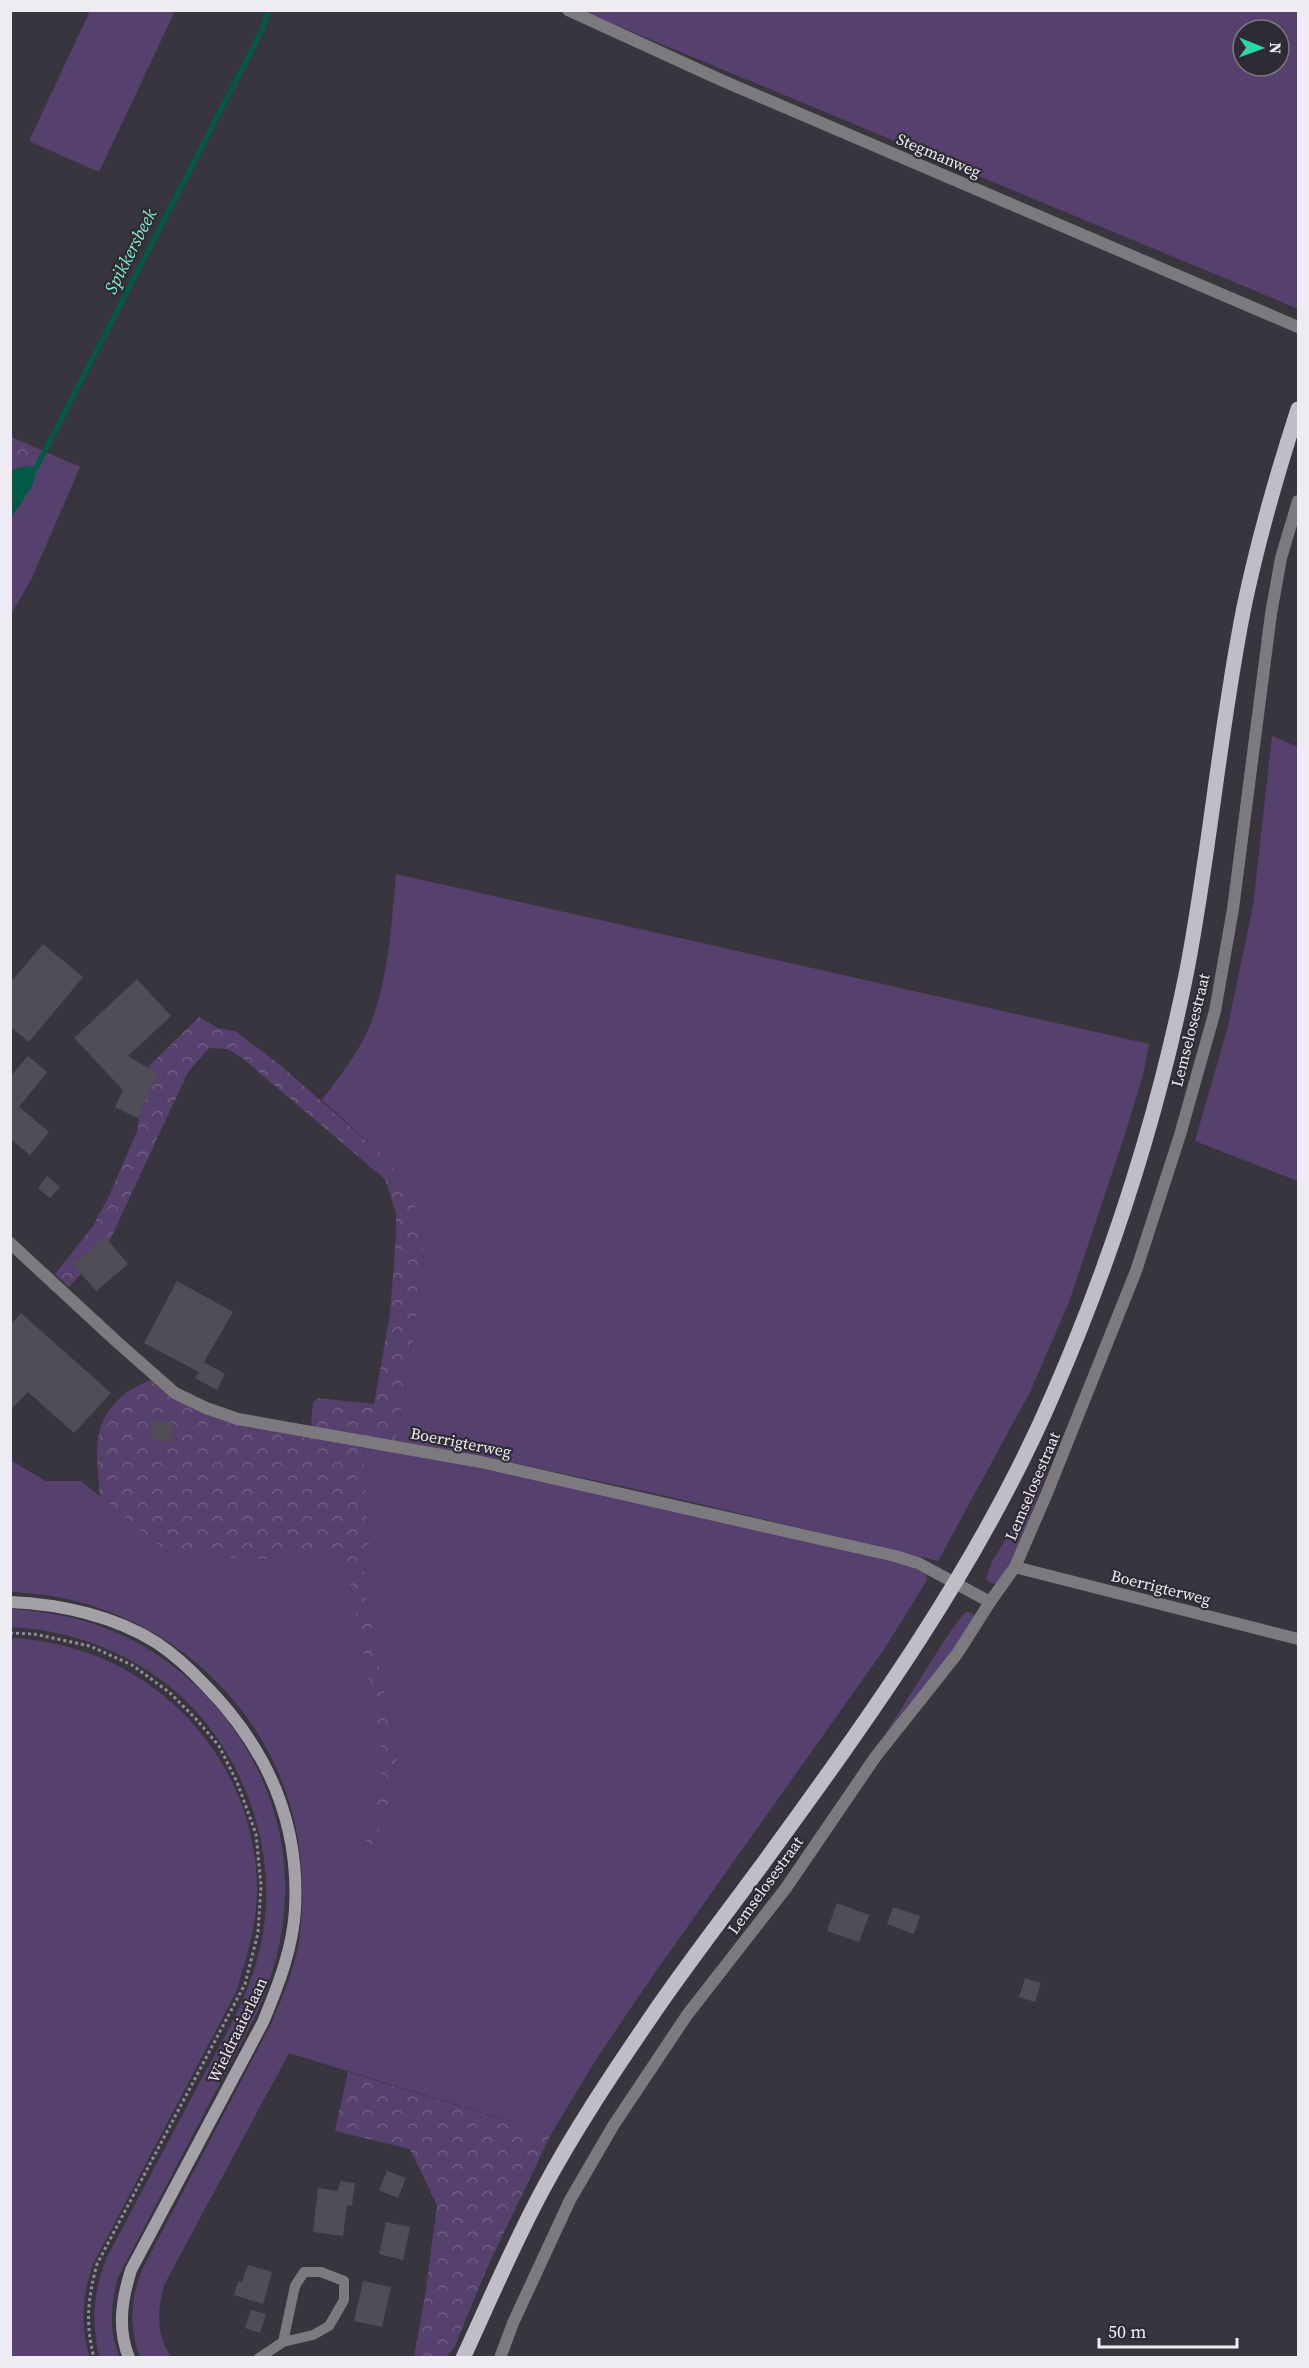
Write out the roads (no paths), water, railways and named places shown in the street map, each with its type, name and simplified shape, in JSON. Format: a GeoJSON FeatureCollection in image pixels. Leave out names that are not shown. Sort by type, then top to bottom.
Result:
{"type":"FeatureCollection","features":[{"type":"Feature","properties":{"kind":"main road"},"geometry":{"type":"LineString","coordinates":[[463,2358],[541,2193],[589,2110],[654,2012],[885,1694],[956,1583],[1018,1467],[1053,1395],[1109,1255],[1133,1186],[1173,1037],[1188,963],[1244,608],[1260,537],[1299,409]]}},
{"type":"Feature","properties":{"kind":"street","name":"Stegmanweg"},"geometry":{"type":"LineString","coordinates":[[568,10],[721,80],[1299,327]]}},
{"type":"Feature","properties":{"kind":"street","name":"Lemselosestraat"},"geometry":{"type":"LineString","coordinates":[[500,2358],[513,2322],[570,2200],[642,2080],[687,2015],[786,1888],[876,1756],[957,1654],[1015,1567],[1136,1271],[1180,1135],[1215,1011],[1233,909],[1270,614],[1281,558],[1299,501]]}},
{"type":"Feature","properties":{"kind":"street","name":"Boerrigterweg"},"geometry":{"type":"LineString","coordinates":[[10,1243],[175,1392],[206,1408],[238,1419],[481,1462],[895,1556],[918,1563],[990,1602]]}},
{"type":"Feature","properties":{"kind":"street","name":"Boerrigterweg"},"geometry":{"type":"LineString","coordinates":[[1015,1567],[1299,1639]]}},
{"type":"Feature","properties":{"kind":"street","name":"Wieldraaierlaan"},"geometry":{"type":"LineString","coordinates":[[10,1602],[71,1609],[105,1619],[157,1643],[187,1666],[238,1720],[250,1737],[277,1790],[289,1830],[295,1877],[295,1911],[279,1986],[263,2022],[130,2270],[122,2300],[121,2325],[129,2358]]}},
{"type":"Feature","properties":{"kind":"lane"},"geometry":{"type":"LineString","coordinates":[[259,2358],[283,2342],[314,2335],[329,2326],[344,2300],[344,2281],[321,2272],[304,2272],[295,2286],[283,2342]]}},
{"type":"Feature","properties":{"kind":"waterway","name":"Spikkersbeek"},"geometry":{"type":"LineString","coordinates":[[33,470],[261,32],[269,10]]}}]}
